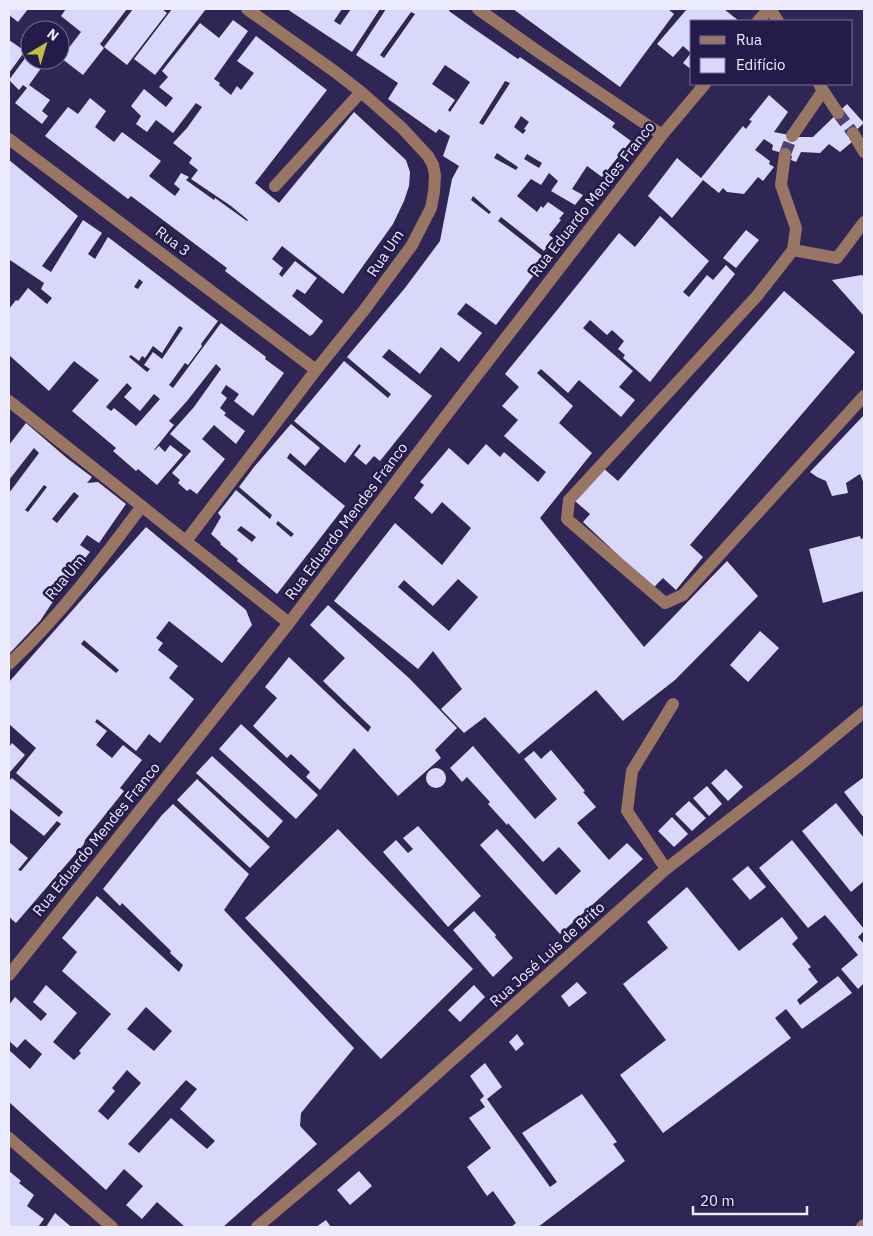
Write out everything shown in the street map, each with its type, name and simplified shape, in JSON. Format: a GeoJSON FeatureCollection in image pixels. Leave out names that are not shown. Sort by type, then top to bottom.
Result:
{"type":"FeatureCollection","features":[{"type":"Feature","properties":{"kind":"street","name":"Rua Um"},"geometry":{"type":"LineString","coordinates":[[186,541],[412,245],[431,208],[434,192],[435,175],[433,165],[428,156],[402,128],[334,71],[247,9]]}},
{"type":"Feature","properties":{"kind":"street"},"geometry":{"type":"LineString","coordinates":[[478,9],[662,135]]}},
{"type":"Feature","properties":{"kind":"street"},"geometry":{"type":"LineString","coordinates":[[759,20],[769,9],[777,20]]}},
{"type":"Feature","properties":{"kind":"street","name":"Rua Eduardo Mendes Franco"},"geometry":{"type":"LineString","coordinates":[[9,975],[289,623],[662,135],[704,85]]}},
{"type":"Feature","properties":{"kind":"street"},"geometry":{"type":"LineString","coordinates":[[792,136],[821,87],[838,112]]}},
{"type":"Feature","properties":{"kind":"street"},"geometry":{"type":"LineString","coordinates":[[274,186],[361,92]]}},
{"type":"Feature","properties":{"kind":"street"},"geometry":{"type":"LineString","coordinates":[[853,133],[864,152]]}},
{"type":"Feature","properties":{"kind":"street","name":"Rua 3"},"geometry":{"type":"LineString","coordinates":[[9,139],[316,370]]}},
{"type":"Feature","properties":{"kind":"street"},"geometry":{"type":"LineString","coordinates":[[785,154],[781,185],[796,228],[793,250],[757,296],[569,500],[567,519],[664,603],[683,595],[864,396]]}},
{"type":"Feature","properties":{"kind":"street"},"geometry":{"type":"LineString","coordinates":[[793,250],[837,258],[864,222]]}},
{"type":"Feature","properties":{"kind":"street"},"geometry":{"type":"LineString","coordinates":[[9,401],[289,623]]}},
{"type":"Feature","properties":{"kind":"street","name":"Rua Um"},"geometry":{"type":"LineString","coordinates":[[9,664],[62,607],[142,506]]}},
{"type":"Feature","properties":{"kind":"street"},"geometry":{"type":"LineString","coordinates":[[666,869],[627,811],[632,772],[673,704]]}},
{"type":"Feature","properties":{"kind":"street","name":"Rua José Luis de Brito"},"geometry":{"type":"LineString","coordinates":[[257,1227],[394,1112],[666,869],[800,765],[864,712]]}},
{"type":"Feature","properties":{"kind":"street"},"geometry":{"type":"LineString","coordinates":[[9,1138],[112,1227]]}},
{"type":"Feature","properties":{"kind":"building"},"geometry":{"type":"Polygon","coordinates":[[[9,9],[28,9],[18,22],[9,15],[9,9]]]}},
{"type":"Feature","properties":{"kind":"building"},"geometry":{"type":"Polygon","coordinates":[[[66,9],[127,9],[100,44],[104,48],[83,75],[70,65],[70,46],[81,32],[70,23],[70,20],[66,20],[61,16],[66,9]]]}},
{"type":"Feature","properties":{"kind":"building"},"geometry":{"type":"Polygon","coordinates":[[[133,9],[162,9],[167,13],[127,65],[104,47],[133,9]]]}},
{"type":"Feature","properties":{"kind":"building"},"geometry":{"type":"Polygon","coordinates":[[[172,9],[206,9],[155,75],[134,59],[172,9]]]}},
{"type":"Feature","properties":{"kind":"building"},"geometry":{"type":"Polygon","coordinates":[[[287,9],[342,9],[334,21],[340,25],[351,9],[380,9],[352,52],[287,9]]]}},
{"type":"Feature","properties":{"kind":"building"},"geometry":{"type":"Polygon","coordinates":[[[386,9],[450,9],[449,11],[470,26],[518,59],[520,57],[615,123],[612,127],[631,141],[602,177],[587,166],[572,189],[583,195],[575,205],[551,191],[558,181],[549,173],[541,185],[531,179],[517,196],[537,212],[541,206],[543,208],[548,202],[564,213],[549,235],[553,238],[544,251],[501,217],[498,221],[546,259],[496,325],[466,303],[457,314],[482,333],[459,362],[441,347],[420,374],[389,349],[382,357],[432,396],[380,461],[374,456],[366,465],[354,455],[361,446],[359,444],[345,463],[294,421],[344,361],[388,398],[391,394],[347,357],[405,288],[440,241],[452,179],[459,166],[443,156],[450,136],[439,129],[436,133],[388,99],[398,83],[356,55],[386,9]],[[411,12],[380,55],[384,58],[415,14],[411,12]],[[445,65],[432,84],[455,100],[448,110],[450,112],[470,82],[445,65]],[[505,81],[479,123],[483,125],[510,83],[505,81]],[[521,116],[514,127],[523,134],[529,122],[521,116]],[[497,153],[494,158],[516,170],[518,167],[497,153]],[[527,154],[524,159],[539,168],[542,163],[527,154]],[[473,196],[471,200],[489,214],[491,212],[473,196]]]}},
{"type":"Feature","properties":{"kind":"building"},"geometry":{"type":"Polygon","coordinates":[[[513,9],[668,9],[674,14],[620,87],[513,9]]]}},
{"type":"Feature","properties":{"kind":"building"},"geometry":{"type":"Polygon","coordinates":[[[687,9],[724,9],[738,20],[690,20],[690,52],[683,46],[673,57],[657,44],[687,9]]]}},
{"type":"Feature","properties":{"kind":"building"},"geometry":{"type":"Polygon","coordinates":[[[233,20],[248,31],[214,79],[231,95],[237,86],[241,90],[254,73],[237,61],[256,36],[327,90],[255,183],[279,203],[354,112],[406,160],[410,172],[409,186],[393,224],[343,294],[282,246],[272,259],[283,268],[279,274],[282,277],[295,261],[317,278],[305,294],[297,289],[292,296],[323,321],[310,336],[225,271],[227,268],[131,196],[128,199],[45,136],[68,107],[78,114],[90,98],[106,111],[95,127],[114,142],[122,132],[161,161],[149,176],[175,196],[180,189],[174,184],[181,173],[189,177],[186,180],[247,221],[231,206],[191,179],[198,170],[189,163],[192,158],[173,143],[202,107],[196,103],[173,133],[156,120],[147,132],[136,124],[141,116],[131,106],[144,89],[166,107],[173,98],[159,87],[168,77],[162,71],[200,23],[219,38],[233,20]]]}},
{"type":"Feature","properties":{"kind":"building"},"geometry":{"type":"Polygon","coordinates":[[[9,40],[20,48],[20,58],[9,73],[9,40]]]}},
{"type":"Feature","properties":{"kind":"building"},"geometry":{"type":"Polygon","coordinates":[[[690,54],[690,68],[683,63],[690,54]]]}},
{"type":"Feature","properties":{"kind":"building"},"geometry":{"type":"Polygon","coordinates":[[[20,65],[20,70],[40,70],[29,85],[50,100],[42,111],[48,116],[42,124],[15,103],[27,88],[23,85],[19,90],[9,80],[20,65]]]}},
{"type":"Feature","properties":{"kind":"building"},"geometry":{"type":"Polygon","coordinates":[[[769,95],[788,112],[774,132],[799,137],[813,137],[847,104],[864,123],[853,133],[852,142],[840,152],[829,144],[820,153],[801,152],[796,162],[791,160],[792,156],[772,150],[773,145],[764,139],[755,150],[770,161],[769,164],[774,167],[763,181],[758,177],[744,194],[727,192],[723,188],[719,193],[703,180],[672,218],[648,196],[677,158],[701,178],[743,126],[746,129],[752,121],[749,120],[769,95]]]}},
{"type":"Feature","properties":{"kind":"building"},"geometry":{"type":"Polygon","coordinates":[[[9,160],[78,216],[42,266],[51,272],[83,220],[102,233],[88,254],[95,259],[108,237],[218,321],[188,365],[185,363],[169,385],[173,388],[221,323],[284,373],[253,416],[234,401],[239,394],[226,385],[221,393],[227,398],[220,408],[226,413],[224,415],[245,431],[236,444],[214,425],[202,439],[225,459],[197,494],[190,489],[187,491],[178,483],[180,480],[172,473],[191,451],[170,434],[194,407],[221,369],[216,364],[169,421],[174,425],[154,450],[159,446],[165,452],[170,445],[183,455],[157,485],[138,469],[136,471],[113,451],[116,448],[72,411],[99,380],[74,361],[49,391],[9,355],[9,309],[28,288],[47,304],[52,298],[41,289],[44,283],[10,260],[9,262],[9,160]],[[139,279],[134,287],[138,289],[143,282],[139,279]],[[179,326],[162,353],[153,346],[145,358],[142,356],[139,361],[131,355],[129,357],[147,372],[150,369],[144,365],[153,352],[162,359],[183,328],[179,326]],[[127,383],[106,407],[111,411],[114,408],[136,426],[160,399],[154,394],[140,411],[124,397],[132,388],[127,383]]]}},
{"type":"Feature","properties":{"kind":"building"},"geometry":{"type":"Polygon","coordinates":[[[660,216],[709,261],[683,292],[689,297],[707,275],[713,280],[726,265],[735,274],[650,382],[623,358],[625,355],[618,349],[624,341],[612,330],[607,335],[590,320],[583,328],[633,371],[619,387],[635,400],[621,417],[579,380],[568,393],[541,369],[537,373],[573,406],[559,423],[592,453],[540,518],[644,647],[727,561],[758,596],[675,680],[623,721],[596,690],[519,754],[485,717],[464,733],[441,709],[462,689],[433,651],[418,669],[334,601],[395,523],[442,565],[471,528],[442,502],[432,514],[414,498],[424,485],[420,482],[449,448],[468,465],[486,444],[500,457],[504,452],[538,482],[546,472],[504,436],[518,420],[502,406],[519,387],[505,374],[619,233],[635,247],[660,216]],[[458,579],[433,606],[404,580],[398,587],[449,631],[478,597],[458,579]]]}},
{"type":"Feature","properties":{"kind":"building"},"geometry":{"type":"Polygon","coordinates":[[[746,230],[759,240],[736,268],[723,258],[746,230]]]}},
{"type":"Feature","properties":{"kind":"building"},"geometry":{"type":"Polygon","coordinates":[[[862,275],[864,277],[864,316],[832,280],[862,275]]]}},
{"type":"Feature","properties":{"kind":"building"},"geometry":{"type":"Polygon","coordinates":[[[784,291],[855,352],[690,545],[703,557],[676,590],[663,578],[653,588],[583,522],[590,514],[575,501],[602,467],[618,481],[784,291]]]}},
{"type":"Feature","properties":{"kind":"building"},"geometry":{"type":"Polygon","coordinates":[[[863,416],[864,484],[860,474],[846,483],[848,493],[832,496],[826,481],[810,472],[863,416]]]}},
{"type":"Feature","properties":{"kind":"building"},"geometry":{"type":"Polygon","coordinates":[[[26,423],[92,477],[87,483],[98,482],[126,504],[99,543],[87,535],[80,545],[90,552],[68,579],[40,621],[9,654],[9,493],[39,453],[34,448],[9,480],[9,445],[26,423]],[[44,485],[25,510],[28,512],[47,487],[44,485]],[[74,492],[52,519],[57,523],[79,496],[74,492]]]}},
{"type":"Feature","properties":{"kind":"building"},"geometry":{"type":"Polygon","coordinates":[[[291,424],[320,448],[305,466],[290,453],[287,458],[345,506],[277,594],[237,561],[238,559],[211,534],[221,517],[218,513],[236,490],[270,519],[272,515],[239,487],[291,424]],[[278,521],[276,524],[291,537],[294,534],[278,521]],[[241,526],[237,530],[252,542],[256,537],[241,526]]]}},
{"type":"Feature","properties":{"kind":"building"},"geometry":{"type":"Polygon","coordinates":[[[146,527],[246,610],[252,625],[222,663],[169,621],[156,638],[163,643],[158,650],[178,666],[169,678],[194,699],[160,743],[149,734],[136,751],[97,719],[95,722],[107,731],[96,745],[112,758],[123,745],[142,760],[120,788],[124,791],[85,840],[84,844],[16,923],[9,917],[9,842],[28,858],[18,870],[21,871],[61,824],[57,821],[44,836],[9,808],[9,781],[12,778],[59,817],[63,812],[16,773],[36,748],[9,724],[9,682],[146,527]],[[84,640],[81,644],[116,673],[119,670],[84,640]]]}},
{"type":"Feature","properties":{"kind":"building"},"geometry":{"type":"Polygon","coordinates":[[[860,536],[861,539],[864,538],[864,591],[823,603],[809,549],[860,536]]]}},
{"type":"Feature","properties":{"kind":"building"},"geometry":{"type":"Polygon","coordinates":[[[328,605],[410,679],[457,728],[435,750],[441,758],[398,796],[354,748],[320,790],[306,777],[310,772],[291,754],[287,758],[253,726],[277,698],[265,687],[289,657],[368,732],[371,727],[323,681],[345,658],[310,625],[328,605]]]}},
{"type":"Feature","properties":{"kind":"building"},"geometry":{"type":"Polygon","coordinates":[[[760,631],[779,648],[748,682],[730,665],[760,631]]]}},
{"type":"Feature","properties":{"kind":"building"},"geometry":{"type":"Polygon","coordinates":[[[241,724],[318,795],[296,819],[219,749],[241,724]]]}},
{"type":"Feature","properties":{"kind":"building"},"geometry":{"type":"Polygon","coordinates":[[[12,743],[25,755],[9,773],[9,747],[12,743]]]}},
{"type":"Feature","properties":{"kind":"building"},"geometry":{"type":"Polygon","coordinates":[[[473,746],[535,819],[557,799],[524,759],[534,751],[541,759],[551,750],[596,807],[577,823],[609,860],[627,843],[643,859],[560,934],[480,845],[497,829],[556,895],[581,871],[559,847],[543,862],[488,804],[490,802],[467,777],[462,782],[450,768],[473,746]]]}},
{"type":"Feature","properties":{"kind":"building"},"geometry":{"type":"Polygon","coordinates":[[[212,756],[283,821],[268,838],[196,773],[212,756]]]}},
{"type":"Feature","properties":{"kind":"building"},"geometry":{"type":"Polygon","coordinates":[[[436,768],[443,771],[446,778],[443,785],[436,788],[429,785],[426,778],[429,771],[436,768]]]}},
{"type":"Feature","properties":{"kind":"building"},"geometry":{"type":"Polygon","coordinates":[[[726,769],[743,787],[728,801],[711,783],[726,769]]]}},
{"type":"Feature","properties":{"kind":"building"},"geometry":{"type":"Polygon","coordinates":[[[864,777],[864,818],[844,792],[864,777]]]}},
{"type":"Feature","properties":{"kind":"building"},"geometry":{"type":"Polygon","coordinates":[[[197,779],[270,847],[250,868],[177,800],[197,779]]]}},
{"type":"Feature","properties":{"kind":"building"},"geometry":{"type":"Polygon","coordinates":[[[707,786],[722,804],[709,816],[693,798],[707,786]]]}},
{"type":"Feature","properties":{"kind":"building"},"geometry":{"type":"Polygon","coordinates":[[[689,801],[706,818],[692,831],[675,814],[689,801]]]}},
{"type":"Feature","properties":{"kind":"building"},"geometry":{"type":"Polygon","coordinates":[[[836,803],[864,838],[864,881],[851,892],[802,831],[836,803]]]}},
{"type":"Feature","properties":{"kind":"building"},"geometry":{"type":"Polygon","coordinates":[[[173,804],[249,874],[224,910],[354,1048],[301,1113],[300,1126],[317,1144],[223,1227],[185,1227],[157,1202],[142,1219],[126,1205],[143,1186],[124,1169],[106,1190],[9,1102],[9,1050],[30,1069],[42,1054],[25,1039],[17,1048],[9,1041],[9,1005],[15,997],[41,1021],[47,1014],[33,1002],[46,985],[77,1013],[53,1042],[74,1060],[81,1053],[79,1051],[111,1014],[62,971],[77,952],[62,938],[97,896],[179,972],[183,965],[122,903],[120,906],[103,889],[173,804]],[[146,1007],[127,1029],[154,1051],[172,1031],[146,1007]],[[127,1070],[112,1088],[115,1091],[98,1111],[108,1120],[141,1083],[127,1070]],[[186,1080],[128,1144],[139,1153],[171,1118],[207,1149],[215,1141],[180,1109],[197,1089],[186,1080]]]}},
{"type":"Feature","properties":{"kind":"building"},"geometry":{"type":"Polygon","coordinates":[[[672,817],[688,834],[674,847],[658,831],[672,817]]]}},
{"type":"Feature","properties":{"kind":"building"},"geometry":{"type":"Polygon","coordinates":[[[418,826],[481,896],[448,927],[383,852],[396,840],[408,853],[413,849],[403,838],[418,826]]]}},
{"type":"Feature","properties":{"kind":"building"},"geometry":{"type":"Polygon","coordinates":[[[338,829],[473,969],[381,1059],[245,918],[338,829]]]}},
{"type":"Feature","properties":{"kind":"building"},"geometry":{"type":"Polygon","coordinates":[[[792,840],[864,929],[858,937],[864,944],[864,983],[858,989],[841,969],[858,955],[837,929],[825,915],[808,928],[759,868],[792,840]]]}},
{"type":"Feature","properties":{"kind":"building"},"geometry":{"type":"Polygon","coordinates":[[[748,866],[766,887],[750,900],[732,879],[748,866]]]}},
{"type":"Feature","properties":{"kind":"building"},"geometry":{"type":"Polygon","coordinates":[[[687,887],[739,951],[782,917],[798,938],[792,944],[811,967],[808,969],[818,982],[797,1000],[800,1005],[838,976],[852,993],[802,1029],[786,1009],[775,1018],[791,1038],[663,1133],[620,1075],[666,1040],[623,984],[668,948],[647,922],[687,887]]]}},
{"type":"Feature","properties":{"kind":"building"},"geometry":{"type":"Polygon","coordinates":[[[474,911],[496,935],[495,937],[513,958],[493,977],[453,930],[474,911]]]}},
{"type":"Feature","properties":{"kind":"building"},"geometry":{"type":"Polygon","coordinates":[[[577,982],[587,993],[569,1007],[561,996],[577,982]]]}},
{"type":"Feature","properties":{"kind":"building"},"geometry":{"type":"Polygon","coordinates":[[[474,985],[485,997],[460,1022],[448,1010],[474,985]]]}},
{"type":"Feature","properties":{"kind":"building"},"geometry":{"type":"Polygon","coordinates":[[[517,1034],[524,1044],[516,1051],[509,1042],[517,1034]]]}},
{"type":"Feature","properties":{"kind":"building"},"geometry":{"type":"Polygon","coordinates":[[[485,1063],[502,1087],[487,1099],[550,1187],[557,1182],[522,1133],[582,1094],[617,1142],[613,1144],[625,1161],[538,1227],[511,1227],[516,1223],[493,1191],[487,1196],[467,1167],[491,1148],[469,1118],[485,1107],[480,1100],[484,1096],[470,1076],[485,1063]]]}},
{"type":"Feature","properties":{"kind":"building"},"geometry":{"type":"Polygon","coordinates":[[[9,1171],[21,1181],[19,1183],[34,1195],[27,1206],[44,1219],[38,1227],[9,1227],[9,1171]]]}},
{"type":"Feature","properties":{"kind":"building"},"geometry":{"type":"Polygon","coordinates":[[[359,1171],[372,1186],[350,1205],[337,1190],[359,1171]]]}},
{"type":"Feature","properties":{"kind":"building"},"geometry":{"type":"Polygon","coordinates":[[[55,1213],[69,1225],[72,1227],[46,1227],[55,1213]]]}},
{"type":"Feature","properties":{"kind":"building"},"geometry":{"type":"Polygon","coordinates":[[[326,1220],[331,1227],[316,1227],[326,1220]]]}},
{"type":"Feature","properties":{"kind":"tunnel"},"geometry":{"type":"LineString","coordinates":[[838,113],[853,133]]}},
{"type":"Feature","properties":{"kind":"tunnel"},"geometry":{"type":"LineString","coordinates":[[785,154],[792,136]]}}]}
